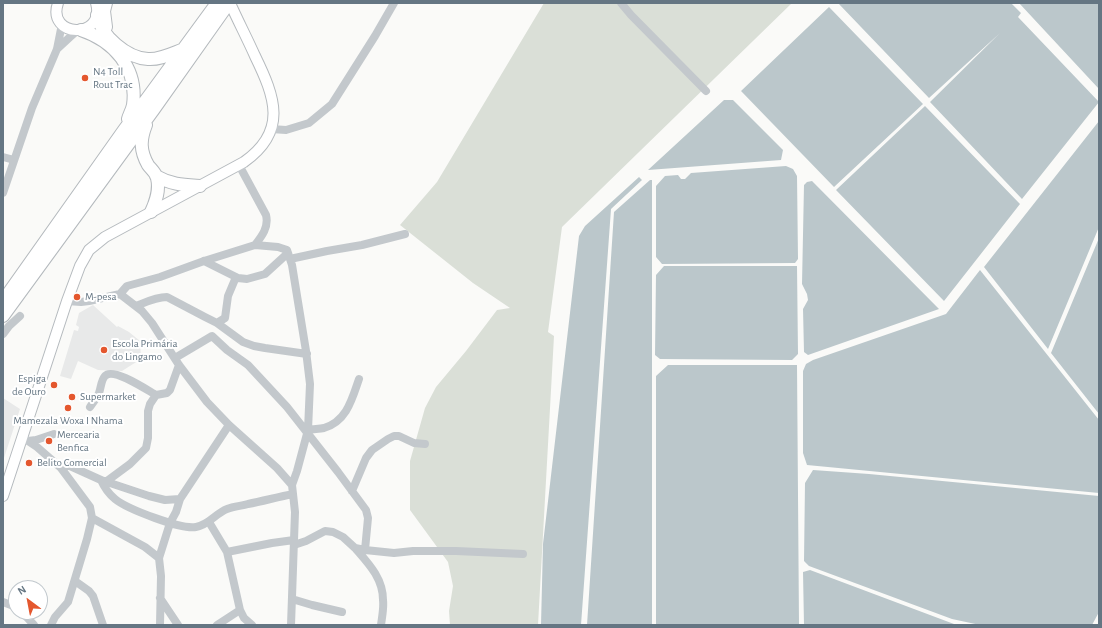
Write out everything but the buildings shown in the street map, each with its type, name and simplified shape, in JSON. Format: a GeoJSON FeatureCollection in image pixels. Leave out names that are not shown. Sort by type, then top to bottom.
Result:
{"type":"FeatureCollection","features":[{"type":"Feature","properties":{"kind":"highway"},"geometry":{"type":"LineString","coordinates":[[3,300],[124,130],[184,49],[223,5]]}},
{"type":"Feature","properties":{"kind":"highway"},"geometry":{"type":"LineString","coordinates":[[3,316],[154,109],[223,5]]}},
{"type":"Feature","properties":{"kind":"highway"},"geometry":{"type":"LineString","coordinates":[[99,7],[98,21],[101,27],[115,44],[132,55],[147,60],[157,59],[184,49]]}},
{"type":"Feature","properties":{"kind":"highway"},"geometry":{"type":"LineString","coordinates":[[80,30],[92,34],[116,50],[124,60],[129,70],[132,80],[133,97],[132,106],[124,130]]}},
{"type":"Feature","properties":{"kind":"highway"},"geometry":{"type":"LineString","coordinates":[[154,109],[142,138],[142,148],[147,163],[156,176],[167,182],[200,186]]}},
{"type":"Feature","properties":{"kind":"highway"},"geometry":{"type":"LineString","coordinates":[[151,212],[158,192],[156,176]]}},
{"type":"Feature","properties":{"kind":"main road"},"geometry":{"type":"LineString","coordinates":[[52,3],[60,20],[67,28],[72,30],[80,30],[91,25],[99,7]]}},
{"type":"Feature","properties":{"kind":"main road"},"geometry":{"type":"LineString","coordinates":[[58,3],[57,11],[60,20]]}},
{"type":"Feature","properties":{"kind":"main road"},"geometry":{"type":"LineString","coordinates":[[3,496],[25,439],[67,302],[80,266],[89,250],[105,237],[239,165],[254,155],[268,138],[274,114],[270,89],[265,75],[223,5]]}},
{"type":"Feature","properties":{"kind":"street"},"geometry":{"type":"LineString","coordinates":[[271,129],[286,130],[309,123],[332,104],[394,3]]}},
{"type":"Feature","properties":{"kind":"street"},"geometry":{"type":"LineString","coordinates":[[621,3],[706,91]]}},
{"type":"Feature","properties":{"kind":"street"},"geometry":{"type":"LineString","coordinates":[[3,193],[32,108],[57,49],[60,20]]}},
{"type":"Feature","properties":{"kind":"street"},"geometry":{"type":"LineString","coordinates":[[57,49],[70,36],[80,30]]}},
{"type":"Feature","properties":{"kind":"street"},"geometry":{"type":"LineString","coordinates":[[3,157],[14,160]]}},
{"type":"Feature","properties":{"kind":"street"},"geometry":{"type":"LineString","coordinates":[[239,165],[268,219],[266,230],[255,245]]}},
{"type":"Feature","properties":{"kind":"street"},"geometry":{"type":"LineString","coordinates":[[204,261],[238,278],[247,279],[265,274],[289,256],[362,245],[405,234]]}},
{"type":"Feature","properties":{"kind":"street"},"geometry":{"type":"LineString","coordinates":[[67,302],[89,302],[120,294],[127,286],[160,277],[255,245],[287,250],[292,265],[307,354],[310,384],[307,432],[292,485],[295,512],[291,625]]}},
{"type":"Feature","properties":{"kind":"street"},"geometry":{"type":"LineString","coordinates":[[217,323],[225,318],[228,296],[236,277]]}},
{"type":"Feature","properties":{"kind":"street"},"geometry":{"type":"LineString","coordinates":[[120,294],[136,306],[152,324],[177,362],[207,402],[229,425],[277,468],[292,485]]}},
{"type":"Feature","properties":{"kind":"street"},"geometry":{"type":"LineString","coordinates":[[136,306],[150,300],[167,297],[217,323],[243,342],[254,346],[307,354]]}},
{"type":"Feature","properties":{"kind":"street"},"geometry":{"type":"LineString","coordinates":[[3,334],[20,316]]}},
{"type":"Feature","properties":{"kind":"street"},"geometry":{"type":"LineString","coordinates":[[90,407],[98,395],[104,377],[107,374],[112,373],[138,384],[156,395],[166,393],[170,390],[177,362],[210,336],[213,337],[227,350],[248,365],[287,407],[366,510],[368,514],[366,550]]}},
{"type":"Feature","properties":{"kind":"street"},"geometry":{"type":"LineString","coordinates":[[307,432],[329,426],[344,415],[350,406],[359,379]]}},
{"type":"Feature","properties":{"kind":"street"},"geometry":{"type":"LineString","coordinates":[[104,480],[130,464],[146,448],[148,438],[148,411],[150,404],[156,395]]}},
{"type":"Feature","properties":{"kind":"street"},"geometry":{"type":"LineString","coordinates":[[160,625],[161,576],[159,558],[170,523],[176,512],[180,499],[229,425]]}},
{"type":"Feature","properties":{"kind":"street"},"geometry":{"type":"LineString","coordinates":[[25,439],[36,440],[54,434]]}},
{"type":"Feature","properties":{"kind":"street"},"geometry":{"type":"LineString","coordinates":[[352,491],[366,458],[372,450],[388,439],[394,436],[399,436],[414,443],[426,444]]}},
{"type":"Feature","properties":{"kind":"street"},"geometry":{"type":"LineString","coordinates":[[25,439],[61,468],[90,507],[92,518],[68,602],[55,617],[51,625]]}},
{"type":"Feature","properties":{"kind":"street"},"geometry":{"type":"LineString","coordinates":[[61,468],[70,466],[149,496],[165,500],[180,499]]}},
{"type":"Feature","properties":{"kind":"street"},"geometry":{"type":"LineString","coordinates":[[104,480],[109,492],[121,503],[149,516],[190,528],[199,527],[209,522],[227,509],[293,494]]}},
{"type":"Feature","properties":{"kind":"street"},"geometry":{"type":"LineString","coordinates":[[92,518],[145,547],[159,558]]}},
{"type":"Feature","properties":{"kind":"street"},"geometry":{"type":"LineString","coordinates":[[209,522],[227,552],[240,610],[244,618],[252,625]]}},
{"type":"Feature","properties":{"kind":"street"},"geometry":{"type":"LineString","coordinates":[[227,552],[272,543],[306,541],[325,531],[332,532],[343,538],[355,548],[371,566],[377,576],[382,589],[383,599],[381,625]]}},
{"type":"Feature","properties":{"kind":"street"},"geometry":{"type":"LineString","coordinates":[[355,548],[394,553],[413,551],[448,551],[523,554]]}},
{"type":"Feature","properties":{"kind":"street"},"geometry":{"type":"LineString","coordinates":[[75,581],[89,591],[93,596],[103,625]]}},
{"type":"Feature","properties":{"kind":"street"},"geometry":{"type":"LineString","coordinates":[[160,598],[178,625]]}},
{"type":"Feature","properties":{"kind":"street"},"geometry":{"type":"LineString","coordinates":[[292,599],[342,612]]}},
{"type":"Feature","properties":{"kind":"street"},"geometry":{"type":"LineString","coordinates":[[217,625],[240,610]]}},
{"type":"Feature","properties":{"kind":"shaded area"},"geometry":{"type":"Polygon","coordinates":[[[544,3],[792,3],[562,227],[548,332],[554,336],[538,625],[450,625],[449,611],[453,586],[448,562],[410,510],[410,461],[425,408],[436,387],[497,310],[510,308],[473,283],[400,225],[437,182],[544,3]]]}},
{"type":"Feature","properties":{"kind":"shaded area"},"geometry":{"type":"Polygon","coordinates":[[[838,3],[1011,3],[1021,13],[1018,17],[1099,102],[1022,199],[930,102],[1000,33],[929,98],[838,3]]]}},
{"type":"Feature","properties":{"kind":"shaded area"},"geometry":{"type":"Polygon","coordinates":[[[1019,3],[1099,3],[1099,89],[1019,3]]]}},
{"type":"Feature","properties":{"kind":"shaded area"},"geometry":{"type":"Polygon","coordinates":[[[829,7],[923,104],[834,187],[741,91],[829,7]]]}},
{"type":"Feature","properties":{"kind":"shaded area"},"geometry":{"type":"Polygon","coordinates":[[[724,100],[733,100],[783,150],[781,160],[648,170],[724,100]]]}},
{"type":"Feature","properties":{"kind":"shaded area"},"geometry":{"type":"Polygon","coordinates":[[[925,106],[1020,204],[944,301],[836,190],[925,106]]]}},
{"type":"Feature","properties":{"kind":"shaded area"},"geometry":{"type":"Polygon","coordinates":[[[1099,121],[1099,227],[1048,349],[984,267],[1099,121]]]}},
{"type":"Feature","properties":{"kind":"shaded area"},"geometry":{"type":"Polygon","coordinates":[[[786,166],[793,169],[797,176],[798,259],[795,263],[662,264],[656,257],[656,186],[665,176],[678,175],[681,179],[685,179],[691,173],[786,166]]]}},
{"type":"Feature","properties":{"kind":"shaded area"},"geometry":{"type":"Polygon","coordinates":[[[639,177],[642,180],[611,209],[581,625],[541,625],[543,544],[579,236],[585,226],[639,177]]]}},
{"type":"Feature","properties":{"kind":"shaded area"},"geometry":{"type":"Polygon","coordinates":[[[650,180],[652,180],[652,625],[587,625],[614,212],[650,180]]]}},
{"type":"Feature","properties":{"kind":"shaded area"},"geometry":{"type":"Polygon","coordinates":[[[812,181],[939,309],[808,355],[804,352],[803,309],[808,300],[802,284],[804,185],[807,182],[812,181]]]}},
{"type":"Feature","properties":{"kind":"shaded area"},"geometry":{"type":"Polygon","coordinates":[[[1099,238],[1099,414],[1051,353],[1099,238]]]}},
{"type":"Feature","properties":{"kind":"shaded area"},"geometry":{"type":"Polygon","coordinates":[[[664,266],[797,266],[798,354],[792,360],[660,359],[655,355],[656,275],[664,266]]]}},
{"type":"Feature","properties":{"kind":"shaded area"},"geometry":{"type":"Polygon","coordinates":[[[980,270],[1099,420],[1099,493],[807,465],[803,453],[803,371],[806,364],[813,360],[946,314],[980,270]]]}},
{"type":"Feature","properties":{"kind":"shaded area","name":"Escola Primária do Lingamo"},"geometry":{"type":"Polygon","coordinates":[[[93,305],[117,327],[118,326],[129,332],[140,341],[141,359],[122,371],[98,370],[78,361],[71,379],[60,376],[74,330],[78,331],[79,327],[76,325],[79,313],[93,305]]]}},
{"type":"Feature","properties":{"kind":"shaded area"},"geometry":{"type":"Polygon","coordinates":[[[668,365],[797,365],[799,625],[656,625],[656,376],[668,365]]]}},
{"type":"Feature","properties":{"kind":"shaded area"},"geometry":{"type":"Polygon","coordinates":[[[3,398],[20,409],[3,461],[3,398]]]}},
{"type":"Feature","properties":{"kind":"shaded area"},"geometry":{"type":"Polygon","coordinates":[[[813,470],[1099,496],[1099,612],[1092,625],[980,625],[952,619],[809,566],[804,561],[805,483],[813,470]]]}},
{"type":"Feature","properties":{"kind":"shaded area"},"geometry":{"type":"Polygon","coordinates":[[[810,570],[958,625],[804,625],[803,572],[810,570]]]}},
{"type":"Feature","properties":{"kind":"place","name":"N4 Toll Rout Trac"},"geometry":{"type":"Point","coordinates":[85,78]}},
{"type":"Feature","properties":{"kind":"place","name":"M-pesa"},"geometry":{"type":"Point","coordinates":[77,297]}},
{"type":"Feature","properties":{"kind":"place","name":"Escola Primária do Lingamo"},"geometry":{"type":"Point","coordinates":[104,350]}},
{"type":"Feature","properties":{"kind":"place","name":"Espiga de Ouro"},"geometry":{"type":"Point","coordinates":[54,385]}},
{"type":"Feature","properties":{"kind":"place","name":"Supermarket"},"geometry":{"type":"Point","coordinates":[72,397]}},
{"type":"Feature","properties":{"kind":"place","name":"Mamezala Woxa I Nhama"},"geometry":{"type":"Point","coordinates":[68,408]}},
{"type":"Feature","properties":{"kind":"place","name":"Mercearia Benfica"},"geometry":{"type":"Point","coordinates":[49,441]}},
{"type":"Feature","properties":{"kind":"place","name":"Belito Comercial"},"geometry":{"type":"Point","coordinates":[29,463]}}]}
